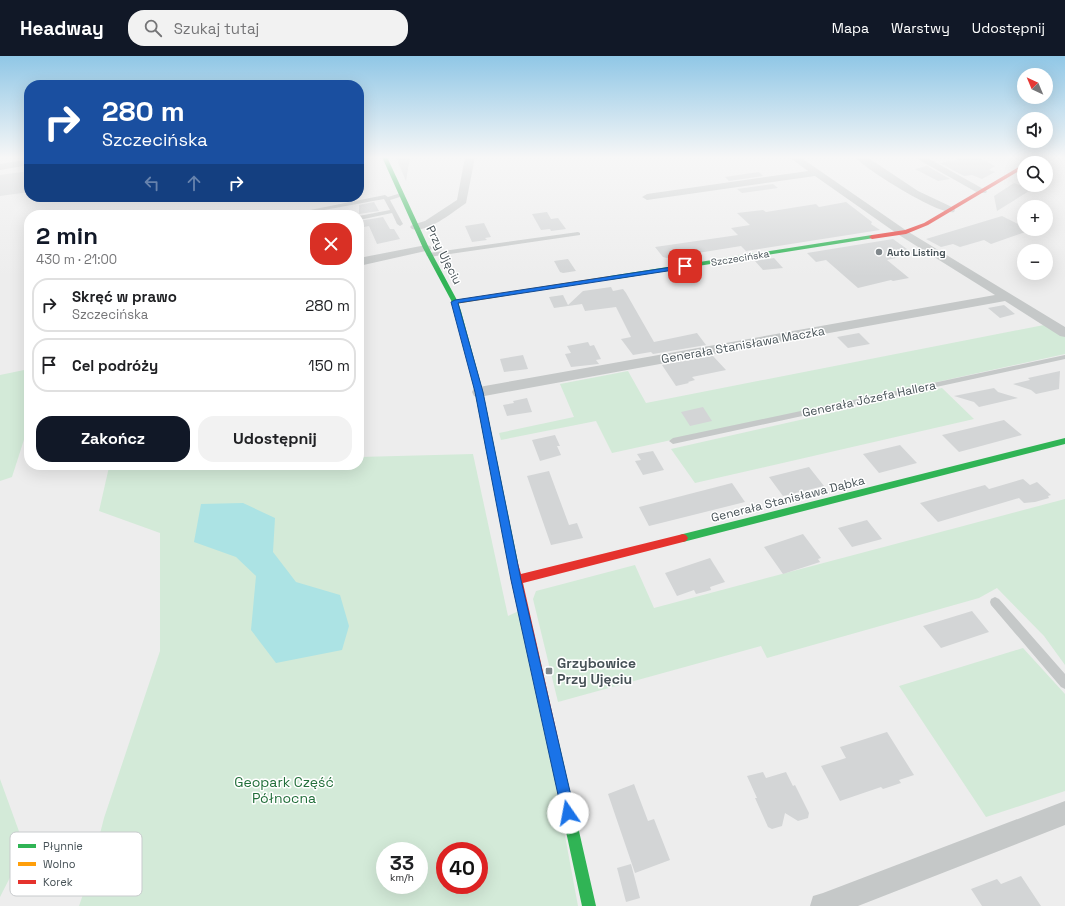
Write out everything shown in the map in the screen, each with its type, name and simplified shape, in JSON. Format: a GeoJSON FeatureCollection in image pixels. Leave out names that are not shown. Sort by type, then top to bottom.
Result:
{"type":"FeatureCollection","features":[{"type":"Feature","properties":{"kind":"street","name":"Przy Ujęciu"},"geometry":{"type":"LineString","coordinates":[[402,197],[427,251],[455,302],[479,392],[516,580],[589,906]]}},
{"type":"Feature","properties":{"kind":"street"},"geometry":{"type":"LineString","coordinates":[[416,227],[430,223],[462,201],[463,197]]}},
{"type":"Feature","properties":{"kind":"street"},"geometry":{"type":"LineString","coordinates":[[851,197],[903,233],[1065,333]]}},
{"type":"Feature","properties":{"kind":"street"},"geometry":{"type":"LineString","coordinates":[[922,197],[950,210]]}},
{"type":"Feature","properties":{"kind":"street","name":"Szczecińska"},"geometry":{"type":"LineString","coordinates":[[455,302],[903,233],[920,228],[972,197]]}},
{"type":"Feature","properties":{"kind":"street"},"geometry":{"type":"LineString","coordinates":[[364,261],[427,251]]}},
{"type":"Feature","properties":{"kind":"street","name":"Generała Stanisława Maczka"},"geometry":{"type":"LineString","coordinates":[[479,392],[1008,297]]}},
{"type":"Feature","properties":{"kind":"street","name":"Generała Stanisława Dąbka"},"geometry":{"type":"LineString","coordinates":[[516,580],[1065,441]]}},
{"type":"Feature","properties":{"kind":"street"},"geometry":{"type":"LineString","coordinates":[[823,906],[1065,813]]}},
{"type":"Feature","properties":{"kind":"lane"},"geometry":{"type":"LineString","coordinates":[[364,200],[381,197]]}},
{"type":"Feature","properties":{"kind":"lane"},"geometry":{"type":"LineString","coordinates":[[395,197],[387,199],[400,224]]}},
{"type":"Feature","properties":{"kind":"lane"},"geometry":{"type":"LineString","coordinates":[[308,210],[352,202]]}},
{"type":"Feature","properties":{"kind":"lane"},"geometry":{"type":"LineString","coordinates":[[364,217],[394,211]]}},
{"type":"Feature","properties":{"kind":"lane"},"geometry":{"type":"LineString","coordinates":[[427,251],[578,234]]}},
{"type":"Feature","properties":{"kind":"lane","name":"Generała Józefa Hallera"},"geometry":{"type":"LineString","coordinates":[[673,441],[1065,357]]}},
{"type":"Feature","properties":{"kind":"lane"},"geometry":{"type":"LineString","coordinates":[[994,602],[1065,683]]}},
{"type":"Feature","properties":{"kind":"green space"},"geometry":{"type":"Polygon","coordinates":[[[1044,325],[1065,337],[1065,354],[612,453],[596,421],[501,440],[499,433],[574,417],[560,384],[628,371],[646,403],[1044,325]]]}},
{"type":"Feature","properties":{"kind":"green space"},"geometry":{"type":"Polygon","coordinates":[[[24,370],[24,440],[12,477],[0,481],[0,375],[24,370]]]}},
{"type":"Feature","properties":{"kind":"green space"},"geometry":{"type":"Polygon","coordinates":[[[942,388],[974,419],[695,483],[671,449],[942,388]]]}},
{"type":"Feature","properties":{"kind":"green space","name":"Geopark Część Północna"},"geometry":{"type":"Polygon","coordinates":[[[473,454],[508,616],[523,609],[578,906],[79,906],[82,896],[142,896],[142,832],[100,832],[160,651],[160,533],[99,511],[108,470],[364,470],[364,457],[473,454]]]}},
{"type":"Feature","properties":{"kind":"green space"},"geometry":{"type":"Polygon","coordinates":[[[1065,499],[1065,665],[1044,636],[997,588],[979,598],[767,658],[761,646],[558,702],[533,599],[536,591],[635,565],[654,608],[1065,499]]]}},
{"type":"Feature","properties":{"kind":"green space"},"geometry":{"type":"Polygon","coordinates":[[[1023,648],[1065,694],[1065,791],[986,817],[899,686],[1023,648]]]}},
{"type":"Feature","properties":{"kind":"green space"},"geometry":{"type":"Polygon","coordinates":[[[0,779],[19,832],[10,832],[10,877],[0,897],[0,779]]]}},
{"type":"Feature","properties":{"kind":"water"},"geometry":{"type":"Polygon","coordinates":[[[243,503],[275,518],[273,552],[296,582],[340,595],[349,626],[342,650],[276,663],[251,630],[256,576],[236,557],[194,542],[201,504],[243,503]]]}},
{"type":"Feature","properties":{"kind":"building"},"geometry":{"type":"Polygon","coordinates":[[[994,197],[1020,197],[997,211],[994,197]]]}},
{"type":"Feature","properties":{"kind":"building"},"geometry":{"type":"Polygon","coordinates":[[[374,202],[379,211],[364,213],[364,210],[359,210],[359,205],[374,202]]]}},
{"type":"Feature","properties":{"kind":"building"},"geometry":{"type":"Polygon","coordinates":[[[846,202],[880,230],[746,251],[741,246],[667,258],[663,257],[655,247],[738,235],[731,228],[750,225],[737,213],[763,210],[766,212],[816,204],[819,207],[846,202]]]}},
{"type":"Feature","properties":{"kind":"building"},"geometry":{"type":"Polygon","coordinates":[[[547,212],[551,219],[558,218],[566,229],[551,231],[550,229],[541,230],[532,214],[547,212]]]}},
{"type":"Feature","properties":{"kind":"building"},"geometry":{"type":"Polygon","coordinates":[[[1002,216],[1017,224],[1017,235],[991,244],[984,240],[960,247],[953,244],[941,247],[926,239],[1002,216]]]}},
{"type":"Feature","properties":{"kind":"building"},"geometry":{"type":"Polygon","coordinates":[[[383,217],[390,229],[394,229],[400,239],[377,244],[369,226],[364,227],[364,220],[383,217]]]}},
{"type":"Feature","properties":{"kind":"building"},"geometry":{"type":"Polygon","coordinates":[[[484,223],[491,237],[485,238],[487,240],[472,242],[465,226],[484,223]]]}},
{"type":"Feature","properties":{"kind":"building"},"geometry":{"type":"Polygon","coordinates":[[[893,239],[914,254],[887,260],[909,278],[893,281],[891,280],[858,288],[826,260],[816,262],[807,253],[893,239]]]}},
{"type":"Feature","properties":{"kind":"building"},"geometry":{"type":"Polygon","coordinates":[[[774,258],[783,268],[763,270],[755,261],[774,258]]]}},
{"type":"Feature","properties":{"kind":"building"},"geometry":{"type":"Polygon","coordinates":[[[568,259],[576,271],[560,272],[554,261],[568,259]]]}},
{"type":"Feature","properties":{"kind":"building"},"geometry":{"type":"Polygon","coordinates":[[[611,287],[613,291],[623,289],[654,342],[697,333],[706,345],[653,354],[651,352],[633,355],[621,339],[631,337],[616,307],[585,311],[582,304],[554,308],[549,297],[563,295],[568,305],[583,291],[611,287]]]}},
{"type":"Feature","properties":{"kind":"building"},"geometry":{"type":"Polygon","coordinates":[[[1004,305],[1015,314],[1000,318],[988,308],[1004,305]]]}},
{"type":"Feature","properties":{"kind":"building"},"geometry":{"type":"Polygon","coordinates":[[[859,333],[870,344],[848,348],[837,337],[859,333]]]}},
{"type":"Feature","properties":{"kind":"building"},"geometry":{"type":"Polygon","coordinates":[[[588,342],[590,346],[594,345],[601,359],[596,360],[599,364],[571,367],[565,354],[571,353],[567,346],[588,342]]]}},
{"type":"Feature","properties":{"kind":"building"},"geometry":{"type":"Polygon","coordinates":[[[523,355],[528,369],[504,372],[500,359],[523,355]]]}},
{"type":"Feature","properties":{"kind":"building"},"geometry":{"type":"Polygon","coordinates":[[[713,356],[726,370],[692,377],[695,380],[676,386],[662,365],[713,356]]]}},
{"type":"Feature","properties":{"kind":"building"},"geometry":{"type":"Polygon","coordinates":[[[1060,371],[1059,389],[1036,394],[1031,390],[1013,384],[1030,380],[1028,378],[1060,371]]]}},
{"type":"Feature","properties":{"kind":"building"},"geometry":{"type":"Polygon","coordinates":[[[994,388],[998,392],[1018,398],[979,407],[974,402],[954,396],[994,388]]]}},
{"type":"Feature","properties":{"kind":"building"},"geometry":{"type":"Polygon","coordinates":[[[527,398],[532,412],[507,416],[503,405],[527,398]]]}},
{"type":"Feature","properties":{"kind":"building"},"geometry":{"type":"Polygon","coordinates":[[[703,407],[712,421],[690,426],[681,412],[703,407]]]}},
{"type":"Feature","properties":{"kind":"building"},"geometry":{"type":"Polygon","coordinates":[[[1004,420],[1022,435],[959,452],[942,435],[1004,420]]]}},
{"type":"Feature","properties":{"kind":"building"},"geometry":{"type":"Polygon","coordinates":[[[555,435],[560,446],[557,446],[561,455],[540,461],[532,440],[555,435]]]}},
{"type":"Feature","properties":{"kind":"building"},"geometry":{"type":"Polygon","coordinates":[[[900,445],[917,463],[879,473],[863,454],[900,445]]]}},
{"type":"Feature","properties":{"kind":"building"},"geometry":{"type":"Polygon","coordinates":[[[653,451],[664,470],[643,475],[635,461],[641,460],[637,454],[653,451]]]}},
{"type":"Feature","properties":{"kind":"building"},"geometry":{"type":"Polygon","coordinates":[[[809,467],[824,486],[783,496],[769,477],[809,467]]]}},
{"type":"Feature","properties":{"kind":"building"},"geometry":{"type":"Polygon","coordinates":[[[549,471],[569,525],[577,523],[583,538],[551,545],[527,476],[549,471]]]}},
{"type":"Feature","properties":{"kind":"building"},"geometry":{"type":"Polygon","coordinates":[[[1023,479],[1030,485],[1037,482],[1051,495],[1048,496],[1049,498],[1035,502],[1024,503],[1019,498],[938,522],[920,503],[985,485],[989,489],[1023,479]]]}},
{"type":"Feature","properties":{"kind":"building"},"geometry":{"type":"Polygon","coordinates":[[[732,483],[745,502],[649,526],[639,507],[732,483]]]}},
{"type":"Feature","properties":{"kind":"building"},"geometry":{"type":"Polygon","coordinates":[[[867,520],[882,539],[852,547],[838,528],[867,520]]]}},
{"type":"Feature","properties":{"kind":"building"},"geometry":{"type":"Polygon","coordinates":[[[803,534],[821,558],[818,559],[820,562],[783,574],[764,547],[803,534]]]}},
{"type":"Feature","properties":{"kind":"building"},"geometry":{"type":"Polygon","coordinates":[[[710,558],[725,582],[710,587],[711,590],[696,594],[694,590],[677,596],[665,573],[710,558]]]}},
{"type":"Feature","properties":{"kind":"building"},"geometry":{"type":"Polygon","coordinates":[[[972,611],[989,632],[941,648],[923,626],[972,611]]]}},
{"type":"Feature","properties":{"kind":"building"},"geometry":{"type":"Polygon","coordinates":[[[887,732],[914,775],[899,780],[901,783],[883,789],[881,787],[840,801],[821,766],[846,758],[840,747],[887,732]]]}},
{"type":"Feature","properties":{"kind":"building"},"geometry":{"type":"Polygon","coordinates":[[[763,772],[766,778],[786,772],[793,786],[795,785],[809,813],[808,818],[798,821],[785,813],[782,826],[772,829],[768,827],[747,776],[763,772]]]}},
{"type":"Feature","properties":{"kind":"building"},"geometry":{"type":"Polygon","coordinates":[[[634,784],[648,821],[654,819],[670,860],[635,873],[608,794],[634,784]]]}},
{"type":"Feature","properties":{"kind":"building"},"geometry":{"type":"Polygon","coordinates":[[[631,864],[640,898],[626,902],[617,868],[631,864]]]}},
{"type":"Feature","properties":{"kind":"building"},"geometry":{"type":"Polygon","coordinates":[[[1021,876],[1041,906],[982,906],[971,889],[997,879],[1001,884],[1021,876]]]}},
{"type":"Feature","properties":{"kind":"traffic: fast"},"geometry":{"type":"LineString","coordinates":[[402,197],[426,248],[455,302],[458,311],[479,392],[513,563]]}},
{"type":"Feature","properties":{"kind":"traffic: fast"},"geometry":{"type":"LineString","coordinates":[[610,278],[872,237]]}},
{"type":"Feature","properties":{"kind":"traffic: fast"},"geometry":{"type":"LineString","coordinates":[[683,538],[1065,441]]}},
{"type":"Feature","properties":{"kind":"traffic: fast"},"geometry":{"type":"LineString","coordinates":[[553,743],[589,906]]}},
{"type":"Feature","properties":{"kind":"traffic: slow"},"geometry":{"type":"LineString","coordinates":[[455,302],[610,278]]}},
{"type":"Feature","properties":{"kind":"traffic: jam"},"geometry":{"type":"LineString","coordinates":[[872,237],[906,232],[926,224],[972,197]]}},
{"type":"Feature","properties":{"kind":"traffic: jam"},"geometry":{"type":"LineString","coordinates":[[516,580],[683,538]]}},
{"type":"Feature","properties":{"kind":"traffic: jam"},"geometry":{"type":"LineString","coordinates":[[513,563],[553,743]]}},
{"type":"Feature","properties":{"kind":"place","name":"Auto Listing"},"geometry":{"type":"Point","coordinates":[879,252]}},
{"type":"Feature","properties":{"kind":"place","name":"Grzybowice Przy Ujęciu"},"geometry":{"type":"Point","coordinates":[549,671]}},
{"type":"Feature","properties":{"kind":"route"},"geometry":{"type":"LineString","coordinates":[[568,813],[525,613],[516,580],[479,392],[455,302],[685,266]]}}]}
